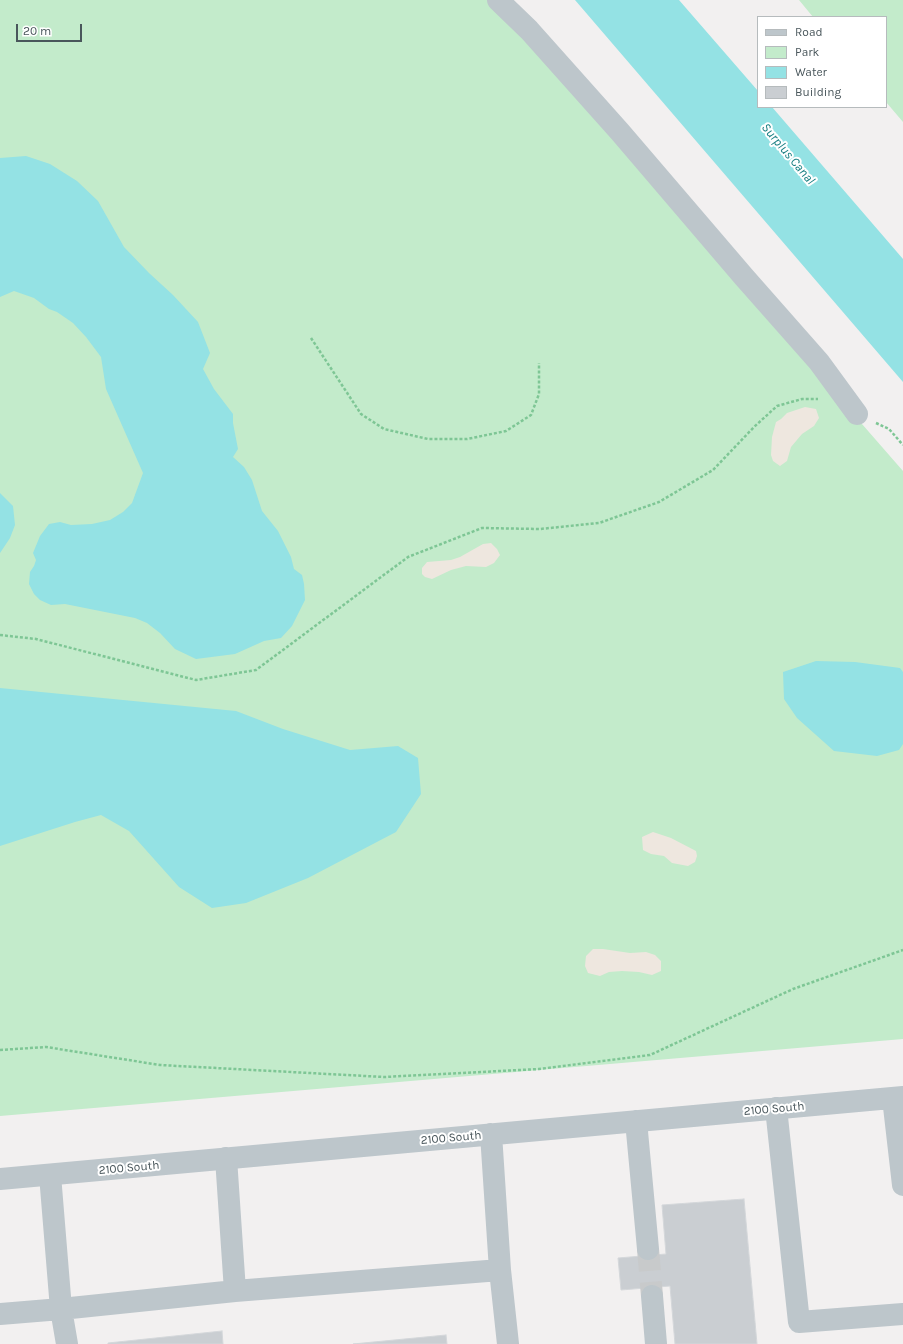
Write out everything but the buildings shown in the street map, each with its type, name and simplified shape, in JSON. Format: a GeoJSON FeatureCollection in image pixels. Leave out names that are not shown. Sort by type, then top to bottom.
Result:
{"type":"FeatureCollection","features":[{"type":"Feature","properties":{"kind":"street"},"geometry":{"type":"LineString","coordinates":[[498,0],[529,30],[620,132],[819,362],[857,414]]}},
{"type":"Feature","properties":{"kind":"street"},"geometry":{"type":"LineString","coordinates":[[898,1097],[903,1185]]}},
{"type":"Feature","properties":{"kind":"street","name":"2100 South"},"geometry":{"type":"LineString","coordinates":[[0,1180],[898,1097]]}},
{"type":"Feature","properties":{"kind":"street"},"geometry":{"type":"LineString","coordinates":[[776,1108],[799,1322],[903,1314]]}},
{"type":"Feature","properties":{"kind":"street"},"geometry":{"type":"LineString","coordinates":[[636,1121],[648,1249]]}},
{"type":"Feature","properties":{"kind":"street"},"geometry":{"type":"LineString","coordinates":[[491,1134],[500,1270],[508,1344]]}},
{"type":"Feature","properties":{"kind":"street"},"geometry":{"type":"LineString","coordinates":[[226,1158],[235,1291]]}},
{"type":"Feature","properties":{"kind":"street"},"geometry":{"type":"LineString","coordinates":[[50,1175],[61,1309],[67,1344]]}},
{"type":"Feature","properties":{"kind":"street"},"geometry":{"type":"LineString","coordinates":[[0,1314],[235,1291],[500,1270]]}},
{"type":"Feature","properties":{"kind":"street"},"geometry":{"type":"LineString","coordinates":[[652,1296],[656,1344]]}},
{"type":"Feature","properties":{"kind":"path"},"geometry":{"type":"LineString","coordinates":[[311,338],[361,414],[384,429],[428,439],[467,439],[506,431],[531,415],[539,394],[539,363]]}},
{"type":"Feature","properties":{"kind":"path"},"geometry":{"type":"LineString","coordinates":[[0,636],[36,639],[196,680],[256,670],[408,557],[482,528],[540,529],[599,523],[659,502],[713,470],[754,427],[777,406],[802,399],[821,400]]}},
{"type":"Feature","properties":{"kind":"path"},"geometry":{"type":"LineString","coordinates":[[0,1050],[46,1047],[160,1066],[384,1077],[539,1070],[650,1055],[793,989],[903,950]]}},
{"type":"Feature","properties":{"kind":"green space"},"geometry":{"type":"Polygon","coordinates":[[[0,0],[492,0],[903,471],[903,1039],[0,1116],[0,0]]]}},
{"type":"Feature","properties":{"kind":"green space"},"geometry":{"type":"Polygon","coordinates":[[[799,0],[903,0],[903,122],[887,103],[887,16],[812,16],[799,0]]]}},
{"type":"Feature","properties":{"kind":"sand"},"geometry":{"type":"Polygon","coordinates":[[[805,407],[816,409],[819,418],[814,426],[802,434],[791,447],[787,461],[780,466],[773,461],[771,455],[772,437],[776,422],[787,413],[805,407]]]}},
{"type":"Feature","properties":{"kind":"sand"},"geometry":{"type":"Polygon","coordinates":[[[491,543],[500,555],[494,563],[486,567],[466,566],[451,570],[432,579],[425,577],[422,574],[422,568],[427,562],[451,560],[460,557],[483,544],[491,543]]]}},
{"type":"Feature","properties":{"kind":"sand"},"geometry":{"type":"Polygon","coordinates":[[[653,832],[671,838],[696,851],[697,856],[695,862],[688,866],[672,863],[664,856],[651,854],[643,850],[642,837],[653,832]]]}},
{"type":"Feature","properties":{"kind":"sand"},"geometry":{"type":"Polygon","coordinates":[[[593,949],[630,953],[646,952],[655,955],[661,961],[661,971],[652,975],[639,972],[622,971],[609,972],[600,976],[588,973],[585,966],[586,956],[593,949]]]}},
{"type":"Feature","properties":{"kind":"water","name":"Surplus Canal"},"geometry":{"type":"Polygon","coordinates":[[[575,0],[679,0],[757,90],[757,108],[773,108],[903,259],[903,382],[575,0]]]}},
{"type":"Feature","properties":{"kind":"water"},"geometry":{"type":"Polygon","coordinates":[[[26,156],[50,164],[77,181],[98,201],[124,247],[198,322],[210,353],[203,369],[214,389],[233,414],[233,423],[238,449],[233,457],[244,467],[252,480],[262,511],[278,531],[291,557],[294,569],[302,575],[305,600],[292,626],[281,638],[264,641],[235,654],[196,659],[175,649],[160,633],[147,623],[135,618],[65,604],[51,605],[40,600],[34,594],[29,584],[30,572],[36,560],[33,553],[40,536],[49,524],[60,522],[71,525],[92,524],[110,520],[123,512],[132,503],[143,473],[106,389],[101,357],[86,337],[73,323],[34,298],[14,291],[0,297],[0,158],[26,156]]]}},
{"type":"Feature","properties":{"kind":"water"},"geometry":{"type":"Polygon","coordinates":[[[0,493],[13,506],[15,525],[10,538],[0,553],[0,493]]]}},
{"type":"Feature","properties":{"kind":"water"},"geometry":{"type":"Polygon","coordinates":[[[816,661],[855,662],[900,668],[903,672],[903,744],[899,750],[877,756],[834,751],[797,718],[784,699],[783,672],[816,661]]]}},
{"type":"Feature","properties":{"kind":"water"},"geometry":{"type":"Polygon","coordinates":[[[0,688],[236,711],[283,729],[350,750],[398,746],[418,758],[421,794],[396,832],[308,878],[246,903],[212,908],[179,887],[129,831],[101,815],[0,846],[0,688]]]}},
{"type":"Feature","properties":{"kind":"tunnel"},"geometry":{"type":"LineString","coordinates":[[648,1249],[652,1296]]}}]}
